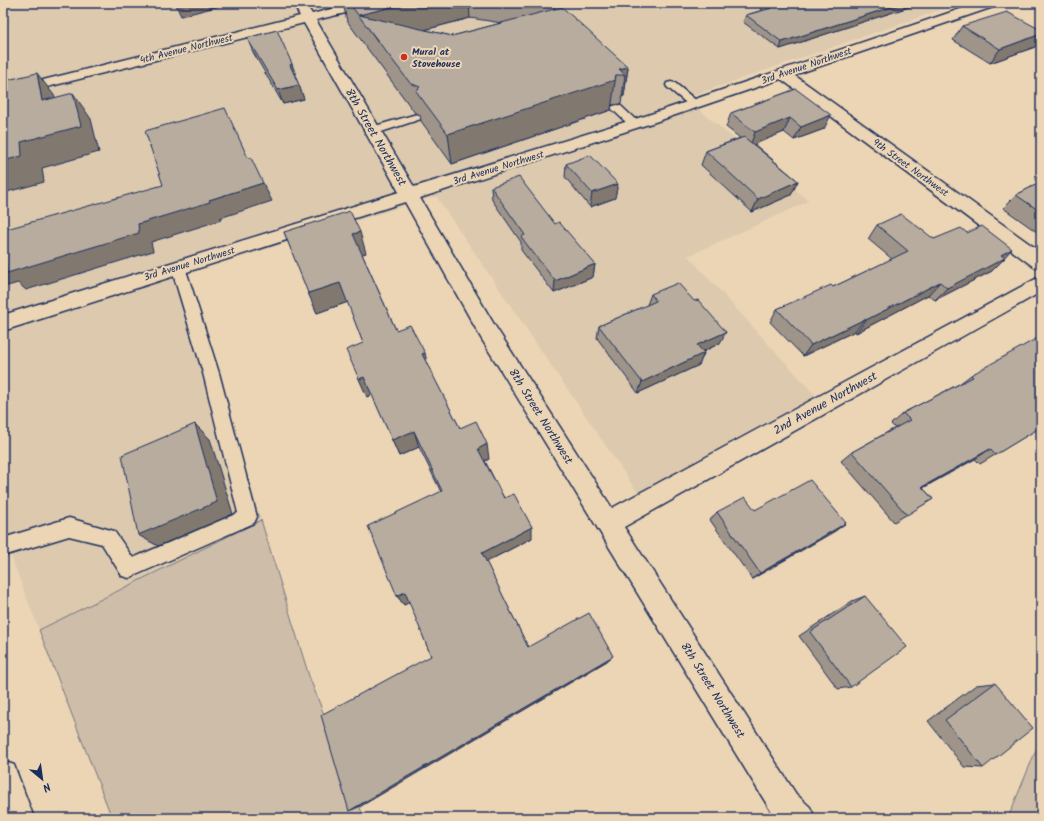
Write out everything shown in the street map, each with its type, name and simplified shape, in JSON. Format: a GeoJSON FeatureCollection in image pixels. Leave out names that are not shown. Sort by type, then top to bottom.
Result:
{"type":"FeatureCollection","features":[{"type":"Feature","properties":{"kind":"street","name":"4th Avenue Northwest"},"geometry":{"type":"LineString","coordinates":[[3,94],[303,11],[370,3]]}},
{"type":"Feature","properties":{"kind":"street","name":"3rd Avenue Northwest"},"geometry":{"type":"LineString","coordinates":[[3,322],[634,124],[991,3]]}},
{"type":"Feature","properties":{"kind":"street","name":"8th Street Northwest"},"geometry":{"type":"LineString","coordinates":[[303,11],[488,332],[785,805],[799,818]]}},
{"type":"Feature","properties":{"kind":"street","name":"9th Street Northwest"},"geometry":{"type":"LineString","coordinates":[[782,73],[1041,262]]}},
{"type":"Feature","properties":{"kind":"street","name":"2nd Avenue Northwest"},"geometry":{"type":"LineString","coordinates":[[608,523],[1041,283]]}},
{"type":"Feature","properties":{"kind":"street"},"geometry":{"type":"LineString","coordinates":[[3,776],[18,818]]}},
{"type":"Feature","properties":{"kind":"lane"},"geometry":{"type":"LineString","coordinates":[[671,85],[694,104]]}},
{"type":"Feature","properties":{"kind":"lane"},"geometry":{"type":"LineString","coordinates":[[617,108],[634,124]]}},
{"type":"Feature","properties":{"kind":"lane"},"geometry":{"type":"LineString","coordinates":[[372,131],[417,116]]}},
{"type":"Feature","properties":{"kind":"lane"},"geometry":{"type":"LineString","coordinates":[[3,547],[69,527],[108,537],[129,569],[248,517],[211,373],[178,267]]}},
{"type":"Feature","properties":{"kind":"shaded area"},"geometry":{"type":"Polygon","coordinates":[[[3,3],[960,3],[685,98],[809,201],[688,256],[816,396],[638,493],[436,196],[185,275],[261,520],[39,630],[3,535],[3,3]]]}},
{"type":"Feature","properties":{"kind":"shaded area"},"geometry":{"type":"Polygon","coordinates":[[[261,520],[309,676],[364,818],[112,818],[39,630],[261,520]]]}},
{"type":"Feature","properties":{"kind":"shaded area"},"geometry":{"type":"Polygon","coordinates":[[[1041,738],[1041,818],[1008,818],[1041,738]]]}},
{"type":"Feature","properties":{"kind":"building"},"geometry":{"type":"Polygon","coordinates":[[[349,3],[408,3],[359,15],[452,36],[562,7],[628,67],[619,69],[625,75],[616,75],[614,78],[615,80],[448,134],[416,91],[420,87],[410,83],[349,3]]]}},
{"type":"Feature","properties":{"kind":"building"},"geometry":{"type":"Polygon","coordinates":[[[765,3],[904,3],[782,42],[746,15],[772,8],[765,3]]]}},
{"type":"Feature","properties":{"kind":"building"},"geometry":{"type":"Polygon","coordinates":[[[1007,12],[1041,30],[1041,34],[1000,49],[962,26],[1007,12]]]}},
{"type":"Feature","properties":{"kind":"building"},"geometry":{"type":"Polygon","coordinates":[[[277,30],[292,64],[290,65],[299,85],[278,90],[247,38],[277,30]]]}},
{"type":"Feature","properties":{"kind":"building"},"geometry":{"type":"Polygon","coordinates":[[[37,73],[42,101],[73,93],[81,126],[21,142],[22,156],[3,161],[3,81],[37,73]]]}},
{"type":"Feature","properties":{"kind":"building"},"geometry":{"type":"Polygon","coordinates":[[[796,89],[831,115],[801,127],[790,118],[755,132],[731,113],[796,89]]]}},
{"type":"Feature","properties":{"kind":"building"},"geometry":{"type":"Polygon","coordinates":[[[225,108],[248,158],[251,158],[263,183],[209,200],[210,202],[138,224],[139,233],[7,273],[6,263],[3,264],[3,230],[163,185],[145,131],[225,108]]]}},
{"type":"Feature","properties":{"kind":"building"},"geometry":{"type":"Polygon","coordinates":[[[744,137],[798,181],[758,199],[706,151],[744,137]]]}},
{"type":"Feature","properties":{"kind":"building"},"geometry":{"type":"Polygon","coordinates":[[[590,155],[618,184],[592,193],[566,164],[590,155]]]}},
{"type":"Feature","properties":{"kind":"building"},"geometry":{"type":"Polygon","coordinates":[[[519,177],[555,224],[559,222],[595,264],[555,281],[521,237],[525,235],[491,187],[519,177]]]}},
{"type":"Feature","properties":{"kind":"building"},"geometry":{"type":"Polygon","coordinates":[[[1041,182],[1041,212],[1016,195],[1041,182]]]}},
{"type":"Feature","properties":{"kind":"building"},"geometry":{"type":"Polygon","coordinates":[[[350,211],[360,232],[353,234],[396,330],[410,325],[425,353],[422,354],[460,428],[476,421],[487,444],[478,449],[504,498],[514,494],[532,527],[482,553],[528,647],[589,613],[613,656],[349,811],[321,715],[431,656],[405,592],[397,596],[368,526],[442,491],[414,431],[392,440],[364,377],[359,379],[346,350],[363,343],[340,283],[308,293],[284,232],[350,211]]]}},
{"type":"Feature","properties":{"kind":"building"},"geometry":{"type":"Polygon","coordinates":[[[901,214],[934,239],[961,228],[967,233],[982,226],[1012,249],[1001,255],[1005,258],[947,288],[940,282],[866,320],[865,319],[811,345],[777,309],[831,285],[833,287],[908,251],[877,225],[901,214]]]}},
{"type":"Feature","properties":{"kind":"building"},"geometry":{"type":"Polygon","coordinates":[[[678,283],[694,301],[698,300],[726,332],[697,345],[704,353],[642,382],[599,326],[656,301],[651,294],[678,283]]]}},
{"type":"Feature","properties":{"kind":"building"},"geometry":{"type":"Polygon","coordinates":[[[1041,336],[1041,427],[995,455],[990,449],[922,487],[933,499],[907,515],[852,452],[910,420],[903,413],[973,377],[971,375],[1041,336]]]}},
{"type":"Feature","properties":{"kind":"building"},"geometry":{"type":"Polygon","coordinates":[[[195,424],[217,502],[138,535],[122,455],[195,424]]]}},
{"type":"Feature","properties":{"kind":"building"},"geometry":{"type":"Polygon","coordinates":[[[810,480],[846,523],[760,573],[717,512],[745,497],[755,510],[810,480]]]}},
{"type":"Feature","properties":{"kind":"building"},"geometry":{"type":"Polygon","coordinates":[[[865,596],[907,647],[851,687],[810,632],[865,596]]]}},
{"type":"Feature","properties":{"kind":"building"},"geometry":{"type":"Polygon","coordinates":[[[995,683],[1033,728],[983,768],[945,720],[995,683]]]}},
{"type":"Feature","properties":{"kind":"place","name":"Mural at Stovehouse"},"geometry":{"type":"Point","coordinates":[404,57]}}]}
